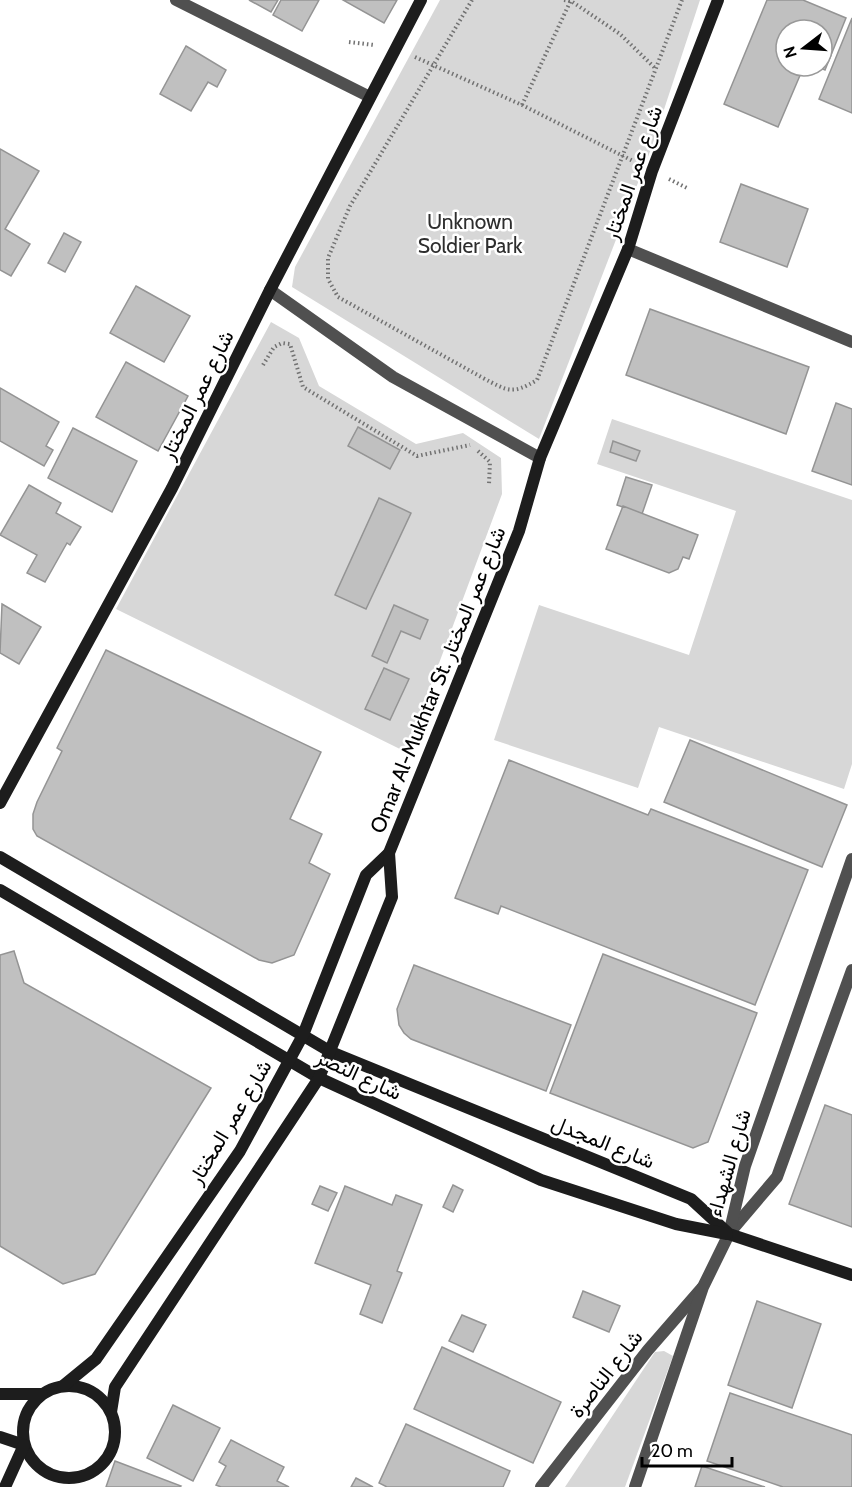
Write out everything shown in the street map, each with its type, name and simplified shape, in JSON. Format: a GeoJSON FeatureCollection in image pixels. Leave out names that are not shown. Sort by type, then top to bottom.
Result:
{"type":"FeatureCollection","features":[{"type":"Feature","properties":{"kind":"main road","name":"شارع عمر المختار"},"geometry":{"type":"LineString","coordinates":[[0,803],[172,488],[270,290],[421,0]]}},
{"type":"Feature","properties":{"kind":"main road","name":"شارع عمر المختار"},"geometry":{"type":"LineString","coordinates":[[540,458],[628,249],[652,171],[718,0]]}},
{"type":"Feature","properties":{"kind":"main road","name":"Omar Al-Mukhtar St. شارع عمر المختار"},"geometry":{"type":"LineString","coordinates":[[331,1052],[392,897],[389,853],[519,531],[540,458]]}},
{"type":"Feature","properties":{"kind":"main road","name":"شارع عمر المختار"},"geometry":{"type":"LineString","coordinates":[[63,1386],[96,1359],[240,1151],[303,1035],[366,874],[389,853]]}},
{"type":"Feature","properties":{"kind":"main road","name":"شارع النصر"},"geometry":{"type":"LineString","coordinates":[[0,857],[331,1052]]}},
{"type":"Feature","properties":{"kind":"main road","name":"شارع النصر"},"geometry":{"type":"LineString","coordinates":[[0,890],[319,1078],[541,1180],[676,1224],[729,1234]]}},
{"type":"Feature","properties":{"kind":"main road"},"geometry":{"type":"LineString","coordinates":[[111,1412],[116,1387],[319,1078],[331,1052]]}},
{"type":"Feature","properties":{"kind":"main road","name":"شارع المجدل"},"geometry":{"type":"LineString","coordinates":[[331,1052],[691,1199],[729,1234],[852,1275]]}},
{"type":"Feature","properties":{"kind":"main road"},"geometry":{"type":"LineString","coordinates":[[75,1385],[90,1390],[102,1399],[111,1412],[115,1426],[115,1442],[109,1456],[99,1468],[67,1483],[41,1470],[31,1459],[24,1445],[22,1429],[25,1414],[33,1401],[42,1394],[63,1386],[75,1385]]}},
{"type":"Feature","properties":{"kind":"main road"},"geometry":{"type":"LineString","coordinates":[[0,1394],[42,1394]]}},
{"type":"Feature","properties":{"kind":"main road"},"geometry":{"type":"LineString","coordinates":[[0,1437],[24,1445]]}},
{"type":"Feature","properties":{"kind":"main road"},"geometry":{"type":"LineString","coordinates":[[5,1487],[24,1445]]}},
{"type":"Feature","properties":{"kind":"street"},"geometry":{"type":"LineString","coordinates":[[176,0],[370,97]]}},
{"type":"Feature","properties":{"kind":"street"},"geometry":{"type":"LineString","coordinates":[[628,249],[852,342]]}},
{"type":"Feature","properties":{"kind":"street"},"geometry":{"type":"LineString","coordinates":[[270,290],[393,377],[540,458]]}},
{"type":"Feature","properties":{"kind":"street","name":"شارع الشهداء"},"geometry":{"type":"LineString","coordinates":[[729,1234],[745,1166],[852,859]]}},
{"type":"Feature","properties":{"kind":"street","name":"شارع الشهداء"},"geometry":{"type":"LineString","coordinates":[[729,1234],[777,1177],[852,970]]}},
{"type":"Feature","properties":{"kind":"street"},"geometry":{"type":"LineString","coordinates":[[635,1487],[703,1287],[729,1234]]}},
{"type":"Feature","properties":{"kind":"street","name":"شارع الناصرة"},"geometry":{"type":"LineString","coordinates":[[542,1487],[648,1350],[703,1287]]}},
{"type":"Feature","properties":{"kind":"path"},"geometry":{"type":"LineString","coordinates":[[472,0],[350,206],[328,258],[328,279],[338,297],[503,389],[520,390],[537,380],[682,0]]}},
{"type":"Feature","properties":{"kind":"path"},"geometry":{"type":"LineString","coordinates":[[564,0],[571,1],[620,34],[656,69]]}},
{"type":"Feature","properties":{"kind":"path"},"geometry":{"type":"LineString","coordinates":[[522,105],[571,1]]}},
{"type":"Feature","properties":{"kind":"path"},"geometry":{"type":"LineString","coordinates":[[349,42],[396,48],[522,105],[687,188]]}},
{"type":"Feature","properties":{"kind":"path"},"geometry":{"type":"LineString","coordinates":[[263,365],[274,347],[282,343],[290,344],[303,387],[417,456],[472,444],[490,462],[489,484]]}},
{"type":"Feature","properties":{"kind":"green space","name":"Unknown Soldier Park"},"geometry":{"type":"Polygon","coordinates":[[[440,0],[700,0],[651,149],[539,439],[292,287],[295,267],[440,0]]]}},
{"type":"Feature","properties":{"kind":"green space"},"geometry":{"type":"Polygon","coordinates":[[[271,322],[299,338],[319,386],[416,444],[463,433],[501,458],[502,494],[406,752],[116,609],[271,322]]]}},
{"type":"Feature","properties":{"kind":"green space"},"geometry":{"type":"Polygon","coordinates":[[[612,419],[852,500],[852,764],[844,789],[659,727],[638,788],[494,740],[539,605],[689,655],[736,511],[597,464],[612,419]]]}},
{"type":"Feature","properties":{"kind":"green space"},"geometry":{"type":"Polygon","coordinates":[[[664,1351],[673,1356],[625,1487],[565,1487],[655,1352],[664,1351]]]}},
{"type":"Feature","properties":{"kind":"building"},"geometry":{"type":"Polygon","coordinates":[[[249,0],[278,0],[271,12],[249,0]]]}},
{"type":"Feature","properties":{"kind":"building"},"geometry":{"type":"Polygon","coordinates":[[[281,0],[319,0],[302,31],[273,15],[281,0]]]}},
{"type":"Feature","properties":{"kind":"building"},"geometry":{"type":"Polygon","coordinates":[[[343,0],[397,0],[384,23],[343,0]]]}},
{"type":"Feature","properties":{"kind":"building"},"geometry":{"type":"Polygon","coordinates":[[[767,0],[803,0],[846,18],[834,48],[834,18],[774,18],[774,78],[799,78],[778,127],[724,104],[767,0]]]}},
{"type":"Feature","properties":{"kind":"building"},"geometry":{"type":"Polygon","coordinates":[[[852,18],[852,113],[819,99],[828,78],[834,78],[834,62],[852,18]]]}},
{"type":"Feature","properties":{"kind":"building"},"geometry":{"type":"Polygon","coordinates":[[[186,46],[226,70],[217,87],[208,82],[191,111],[160,94],[186,46]]]}},
{"type":"Feature","properties":{"kind":"building"},"geometry":{"type":"Polygon","coordinates":[[[0,149],[39,171],[5,229],[30,244],[11,276],[0,270],[0,149]]]}},
{"type":"Feature","properties":{"kind":"building"},"geometry":{"type":"Polygon","coordinates":[[[741,184],[808,209],[787,267],[720,242],[741,184]]]}},
{"type":"Feature","properties":{"kind":"building"},"geometry":{"type":"Polygon","coordinates":[[[64,233],[81,242],[65,272],[48,263],[64,233]]]}},
{"type":"Feature","properties":{"kind":"building"},"geometry":{"type":"Polygon","coordinates":[[[136,286],[190,316],[164,362],[110,333],[136,286]]]}},
{"type":"Feature","properties":{"kind":"building"},"geometry":{"type":"Polygon","coordinates":[[[650,309],[809,367],[786,434],[626,375],[650,309]]]}},
{"type":"Feature","properties":{"kind":"building"},"geometry":{"type":"Polygon","coordinates":[[[126,362],[188,396],[158,451],[96,417],[126,362]]]}},
{"type":"Feature","properties":{"kind":"building"},"geometry":{"type":"Polygon","coordinates":[[[0,388],[59,422],[46,446],[53,450],[44,466],[0,441],[0,388]]]}},
{"type":"Feature","properties":{"kind":"building"},"geometry":{"type":"Polygon","coordinates":[[[836,403],[852,409],[852,485],[812,471],[836,403]]]}},
{"type":"Feature","properties":{"kind":"building"},"geometry":{"type":"Polygon","coordinates":[[[358,427],[400,450],[390,469],[348,446],[358,427]]]}},
{"type":"Feature","properties":{"kind":"building"},"geometry":{"type":"Polygon","coordinates":[[[73,428],[137,461],[112,512],[48,478],[73,428]]]}},
{"type":"Feature","properties":{"kind":"building"},"geometry":{"type":"Polygon","coordinates":[[[613,441],[640,451],[636,461],[610,452],[613,441]]]}},
{"type":"Feature","properties":{"kind":"building"},"geometry":{"type":"Polygon","coordinates":[[[626,477],[652,485],[642,514],[617,505],[626,477]]]}},
{"type":"Feature","properties":{"kind":"building"},"geometry":{"type":"Polygon","coordinates":[[[29,485],[61,503],[56,513],[81,527],[70,545],[67,543],[45,582],[27,573],[37,555],[0,535],[29,485]]]}},
{"type":"Feature","properties":{"kind":"building"},"geometry":{"type":"Polygon","coordinates":[[[379,498],[411,513],[366,609],[335,595],[379,498]]]}},
{"type":"Feature","properties":{"kind":"building"},"geometry":{"type":"Polygon","coordinates":[[[623,506],[698,535],[689,559],[683,557],[678,569],[669,573],[606,549],[623,506]]]}},
{"type":"Feature","properties":{"kind":"building"},"geometry":{"type":"Polygon","coordinates":[[[2,604],[41,627],[19,664],[0,653],[2,604]]]}},
{"type":"Feature","properties":{"kind":"building"},"geometry":{"type":"Polygon","coordinates":[[[394,605],[428,620],[420,639],[401,631],[387,663],[372,656],[394,605]]]}},
{"type":"Feature","properties":{"kind":"building"},"geometry":{"type":"Polygon","coordinates":[[[106,650],[321,752],[290,819],[322,834],[309,863],[330,874],[294,955],[272,963],[259,960],[37,836],[33,829],[33,814],[62,751],[57,748],[106,650]]]}},
{"type":"Feature","properties":{"kind":"building"},"geometry":{"type":"Polygon","coordinates":[[[384,668],[409,679],[390,720],[365,709],[384,668]]]}},
{"type":"Feature","properties":{"kind":"building"},"geometry":{"type":"Polygon","coordinates":[[[690,740],[847,805],[822,867],[664,802],[690,740]]]}},
{"type":"Feature","properties":{"kind":"building"},"geometry":{"type":"Polygon","coordinates":[[[509,760],[648,815],[651,809],[808,870],[755,1005],[501,906],[498,914],[455,898],[509,760]]]}},
{"type":"Feature","properties":{"kind":"building"},"geometry":{"type":"Polygon","coordinates":[[[14,951],[24,983],[211,1088],[95,1274],[63,1284],[0,1246],[0,955],[14,951]]]}},
{"type":"Feature","properties":{"kind":"building"},"geometry":{"type":"Polygon","coordinates":[[[603,954],[757,1013],[708,1142],[693,1148],[550,1093],[603,954]]]}},
{"type":"Feature","properties":{"kind":"building"},"geometry":{"type":"Polygon","coordinates":[[[414,965],[571,1025],[546,1091],[411,1039],[404,1033],[399,1025],[397,1009],[414,965]]]}},
{"type":"Feature","properties":{"kind":"building"},"geometry":{"type":"Polygon","coordinates":[[[825,1105],[852,1115],[852,1227],[789,1204],[825,1105]]]}},
{"type":"Feature","properties":{"kind":"building"},"geometry":{"type":"Polygon","coordinates":[[[453,1185],[463,1190],[453,1212],[443,1207],[453,1185]]]}},
{"type":"Feature","properties":{"kind":"building"},"geometry":{"type":"Polygon","coordinates":[[[320,1186],[337,1193],[328,1211],[312,1204],[320,1186]]]}},
{"type":"Feature","properties":{"kind":"building"},"geometry":{"type":"Polygon","coordinates":[[[345,1186],[392,1205],[396,1195],[422,1205],[397,1271],[402,1273],[382,1323],[360,1314],[371,1285],[315,1263],[345,1186]]]}},
{"type":"Feature","properties":{"kind":"building"},"geometry":{"type":"Polygon","coordinates":[[[583,1291],[620,1306],[609,1332],[573,1317],[583,1291]]]}},
{"type":"Feature","properties":{"kind":"building"},"geometry":{"type":"Polygon","coordinates":[[[757,1301],[821,1324],[792,1408],[728,1385],[757,1301]]]}},
{"type":"Feature","properties":{"kind":"building"},"geometry":{"type":"Polygon","coordinates":[[[462,1315],[486,1325],[473,1352],[449,1341],[462,1315]]]}},
{"type":"Feature","properties":{"kind":"building"},"geometry":{"type":"Polygon","coordinates":[[[442,1347],[561,1402],[533,1463],[414,1409],[442,1347]]]}},
{"type":"Feature","properties":{"kind":"building"},"geometry":{"type":"Polygon","coordinates":[[[730,1393],[852,1435],[852,1487],[783,1487],[707,1461],[730,1393]]]}},
{"type":"Feature","properties":{"kind":"building"},"geometry":{"type":"Polygon","coordinates":[[[173,1405],[220,1428],[193,1481],[147,1458],[173,1405]]]}},
{"type":"Feature","properties":{"kind":"building"},"geometry":{"type":"Polygon","coordinates":[[[406,1424],[510,1471],[503,1487],[387,1487],[379,1483],[406,1424]]]}},
{"type":"Feature","properties":{"kind":"building"},"geometry":{"type":"Polygon","coordinates":[[[231,1440],[284,1467],[277,1481],[289,1487],[221,1487],[216,1485],[226,1466],[219,1462],[231,1440]]]}},
{"type":"Feature","properties":{"kind":"building"},"geometry":{"type":"Polygon","coordinates":[[[115,1461],[181,1486],[106,1487],[115,1461]]]}},
{"type":"Feature","properties":{"kind":"building"},"geometry":{"type":"Polygon","coordinates":[[[702,1466],[765,1487],[695,1487],[702,1466]]]}},
{"type":"Feature","properties":{"kind":"building"},"geometry":{"type":"Polygon","coordinates":[[[356,1478],[373,1487],[351,1487],[356,1478]]]}}]}
